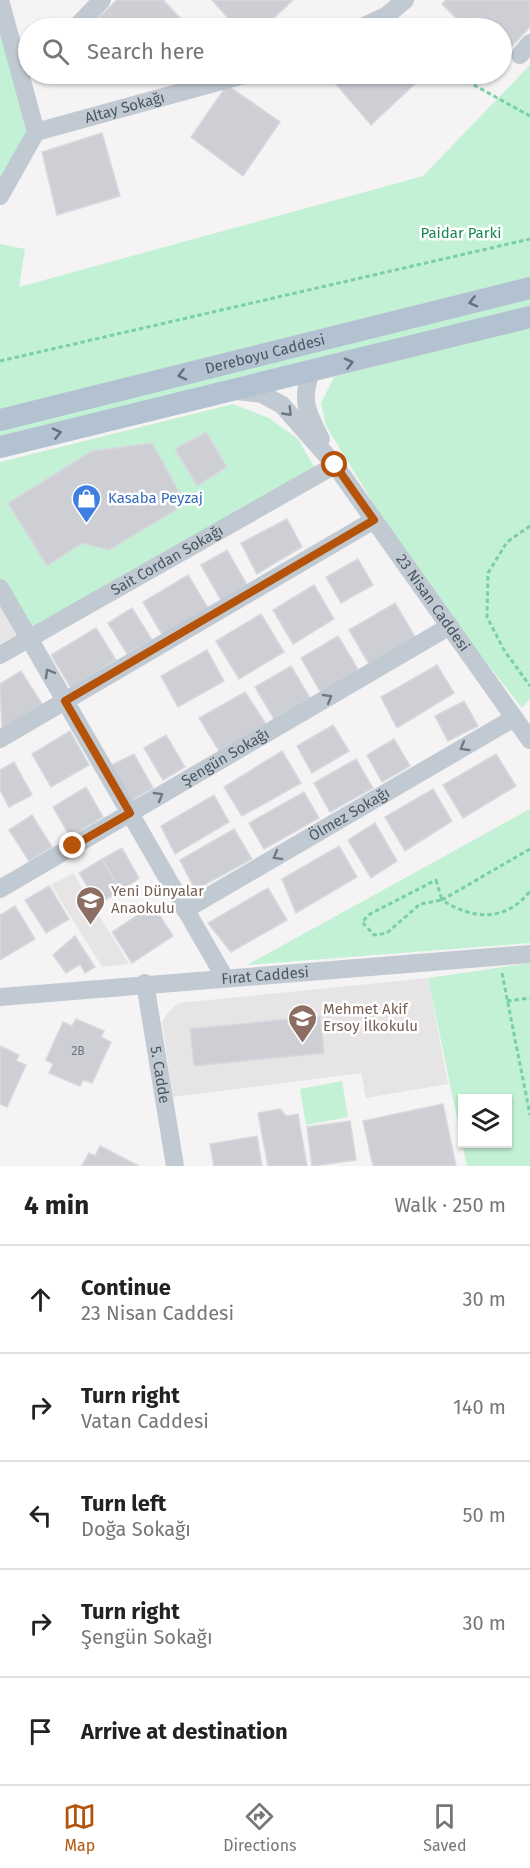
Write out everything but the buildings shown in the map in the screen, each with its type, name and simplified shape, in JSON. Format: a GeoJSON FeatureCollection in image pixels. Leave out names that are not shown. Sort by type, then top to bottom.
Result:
{"type":"FeatureCollection","features":[{"type":"Feature","properties":{"kind":"main road","name":"Dereboyu Caddesi"},"geometry":{"type":"LineString","coordinates":[[0,420],[530,288]]}},
{"type":"Feature","properties":{"kind":"main road","name":"Dereboyu Caddesi"},"geometry":{"type":"LineString","coordinates":[[0,447],[530,317]]}},
{"type":"Feature","properties":{"kind":"street"},"geometry":{"type":"LineString","coordinates":[[0,0],[18,66]]}},
{"type":"Feature","properties":{"kind":"street"},"geometry":{"type":"LineString","coordinates":[[85,18],[102,0]]}},
{"type":"Feature","properties":{"kind":"street"},"geometry":{"type":"LineString","coordinates":[[382,18],[405,0]]}},
{"type":"Feature","properties":{"kind":"street"},"geometry":{"type":"LineString","coordinates":[[0,196],[36,132],[23,84]]}},
{"type":"Feature","properties":{"kind":"street","name":"Altay Sokağı"},"geometry":{"type":"LineString","coordinates":[[36,132],[211,84]]}},
{"type":"Feature","properties":{"kind":"street"},"geometry":{"type":"LineString","coordinates":[[311,372],[304,391],[309,414],[335,465]]}},
{"type":"Feature","properties":{"kind":"street"},"geometry":{"type":"LineString","coordinates":[[235,391],[262,394],[282,405],[335,465]]}},
{"type":"Feature","properties":{"kind":"street","name":"23 Nisan Caddesi"},"geometry":{"type":"LineString","coordinates":[[335,465],[530,740]]}},
{"type":"Feature","properties":{"kind":"street","name":"Sait Cordan Sokağı"},"geometry":{"type":"LineString","coordinates":[[0,656],[335,465]]}},
{"type":"Feature","properties":{"kind":"street"},"geometry":{"type":"LineString","coordinates":[[0,739],[374,520]]}},
{"type":"Feature","properties":{"kind":"street"},"geometry":{"type":"LineString","coordinates":[[0,588],[225,978]]}},
{"type":"Feature","properties":{"kind":"street","name":"Şengün Sokağı"},"geometry":{"type":"LineString","coordinates":[[0,889],[450,626]]}},
{"type":"Feature","properties":{"kind":"street","name":"Ölmez Sokağı"},"geometry":{"type":"LineString","coordinates":[[186,910],[514,718]]}},
{"type":"Feature","properties":{"kind":"street","name":"Fırat Caddesi"},"geometry":{"type":"LineString","coordinates":[[0,997],[145,983],[530,954]]}},
{"type":"Feature","properties":{"kind":"street","name":"5. Cadde"},"geometry":{"type":"LineString","coordinates":[[145,983],[175,1166]]}},
{"type":"Feature","properties":{"kind":"path"},"geometry":{"type":"LineString","coordinates":[[472,84],[530,116]]}},
{"type":"Feature","properties":{"kind":"path"},"geometry":{"type":"LineString","coordinates":[[0,361],[530,239]]}},
{"type":"Feature","properties":{"kind":"path"},"geometry":{"type":"LineString","coordinates":[[530,526],[507,542],[488,573],[487,618],[504,650],[530,686]]}},
{"type":"Feature","properties":{"kind":"path"},"geometry":{"type":"LineString","coordinates":[[530,849],[442,900],[420,904],[387,933],[374,935],[362,922],[370,915],[436,880],[442,900],[477,917],[498,913],[522,902],[530,891]]}},
{"type":"Feature","properties":{"kind":"path"},"geometry":{"type":"LineString","coordinates":[[498,957],[530,1115]]}},
{"type":"Feature","properties":{"kind":"path"},"geometry":{"type":"LineString","coordinates":[[507,1001],[530,998]]}},
{"type":"Feature","properties":{"kind":"shaded area"},"geometry":{"type":"Polygon","coordinates":[[[0,605],[19,634],[0,644],[0,605]]]}},
{"type":"Feature","properties":{"kind":"shaded area","name":"Yeni Dünyalar Anaokulu"},"geometry":{"type":"Polygon","coordinates":[[[73,873],[129,964],[102,967],[51,885],[73,873]]]}},
{"type":"Feature","properties":{"kind":"shaded area","name":"Mehmet Akif Ersoy İlkokulu"},"geometry":{"type":"Polygon","coordinates":[[[428,978],[448,1084],[366,1098],[361,1073],[173,1097],[162,1022],[170,1010],[179,1003],[428,978]]]}},
{"type":"Feature","properties":{"kind":"green space"},"geometry":{"type":"Polygon","coordinates":[[[0,14],[31,127],[0,182],[0,14]]]}},
{"type":"Feature","properties":{"kind":"green space","name":"Paidar Parki"},"geometry":{"type":"Polygon","coordinates":[[[530,65],[530,286],[0,412],[0,244],[25,249],[19,287],[423,176],[530,65]]]}},
{"type":"Feature","properties":{"kind":"green space"},"geometry":{"type":"Polygon","coordinates":[[[530,296],[530,308],[0,436],[0,428],[530,296]]]}},
{"type":"Feature","properties":{"kind":"green space"},"geometry":{"type":"Polygon","coordinates":[[[530,326],[530,699],[522,708],[467,638],[391,532],[326,426],[321,403],[334,377],[530,326]]]}},
{"type":"Feature","properties":{"kind":"green space"},"geometry":{"type":"Polygon","coordinates":[[[233,404],[269,418],[298,439],[316,470],[29,639],[0,581],[0,462],[233,404]]]}},
{"type":"Feature","properties":{"kind":"green space"},"geometry":{"type":"Polygon","coordinates":[[[530,809],[530,943],[247,965],[530,809]]]}},
{"type":"Feature","properties":{"kind":"green space"},"geometry":{"type":"Polygon","coordinates":[[[530,963],[530,1166],[467,1166],[463,1148],[512,1148],[512,1094],[458,1094],[458,1123],[428,978],[530,963]]]}},
{"type":"Feature","properties":{"kind":"green space"},"geometry":{"type":"Polygon","coordinates":[[[342,1081],[348,1117],[306,1125],[300,1089],[342,1081]]]}},
{"type":"Feature","properties":{"kind":"place","name":"Kasaba Peyzaj"},"geometry":{"type":"Point","coordinates":[87,524]}},
{"type":"Feature","properties":{"kind":"place","name":"Yeni Dünyalar Anaokulu"},"geometry":{"type":"Point","coordinates":[90,926]}},
{"type":"Feature","properties":{"kind":"place","name":"Mehmet Akif Ersoy İlkokulu"},"geometry":{"type":"Point","coordinates":[302,1044]}},
{"type":"Feature","properties":{"kind":"route"},"geometry":{"type":"LineString","coordinates":[[73,846],[130,813],[65,701],[374,520],[335,465]]}}]}
